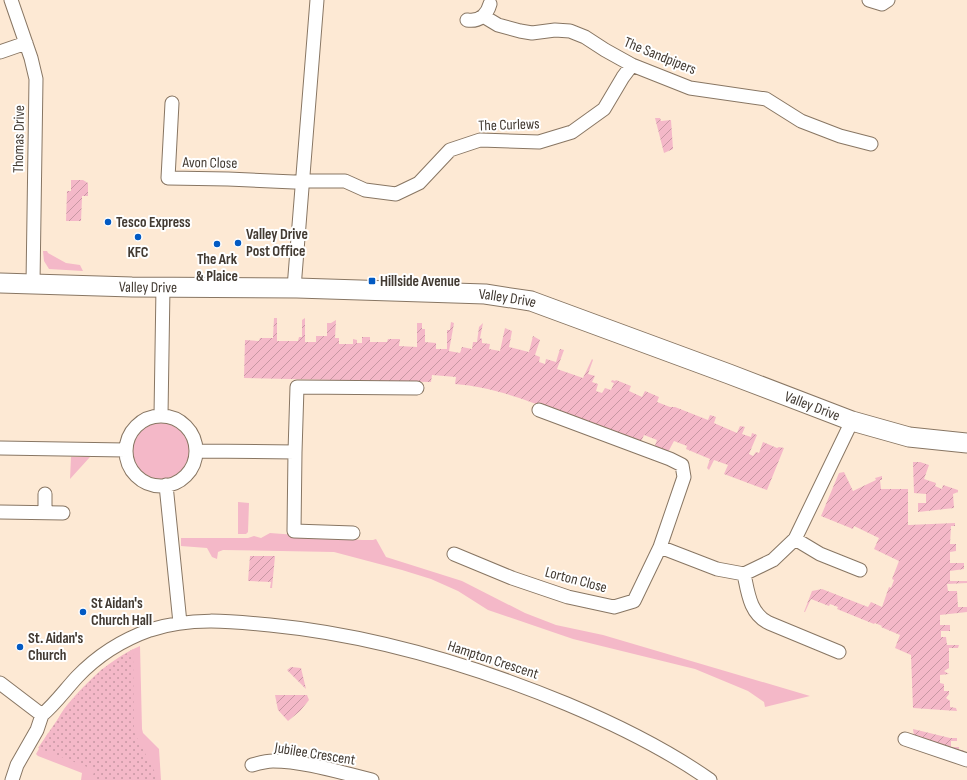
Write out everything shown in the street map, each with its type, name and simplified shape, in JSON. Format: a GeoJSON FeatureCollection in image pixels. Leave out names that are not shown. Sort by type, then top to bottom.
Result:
{"type":"FeatureCollection","features":[{"type":"Feature","properties":{"kind":"street","name":"Thomas Drive"},"geometry":{"type":"LineString","coordinates":[[11,0],[26,43],[34,70],[36,84],[33,283]]}},
{"type":"Feature","properties":{"kind":"street"},"geometry":{"type":"LineString","coordinates":[[294,288],[317,0]]}},
{"type":"Feature","properties":{"kind":"street"},"geometry":{"type":"LineString","coordinates":[[869,0],[882,4],[888,0]]}},
{"type":"Feature","properties":{"kind":"street"},"geometry":{"type":"LineString","coordinates":[[467,20],[474,21],[483,16],[488,12],[490,4]]}},
{"type":"Feature","properties":{"kind":"street","name":"The Sandpipers"},"geometry":{"type":"LineString","coordinates":[[483,16],[498,25],[520,31],[532,33],[555,30],[570,31],[585,37],[632,65],[690,88],[766,99],[801,121],[840,136],[872,144]]}},
{"type":"Feature","properties":{"kind":"street"},"geometry":{"type":"LineString","coordinates":[[0,52],[26,43]]}},
{"type":"Feature","properties":{"kind":"street","name":"The Curlews"},"geometry":{"type":"LineString","coordinates":[[303,181],[345,181],[365,190],[396,194],[419,183],[450,150],[480,140],[539,142],[572,132],[604,109],[632,65]]}},
{"type":"Feature","properties":{"kind":"street","name":"Avon Close"},"geometry":{"type":"LineString","coordinates":[[172,103],[163,178],[303,181]]}},
{"type":"Feature","properties":{"kind":"street","name":"Valley Drive"},"geometry":{"type":"LineString","coordinates":[[0,283],[163,288],[294,288],[485,294],[531,301],[757,384],[852,421],[909,437],[967,443]]}},
{"type":"Feature","properties":{"kind":"street"},"geometry":{"type":"LineString","coordinates":[[161,415],[163,288]]}},
{"type":"Feature","properties":{"kind":"street"},"geometry":{"type":"LineString","coordinates":[[353,533],[294,531],[297,387],[417,388]]}},
{"type":"Feature","properties":{"kind":"street","name":"Lorton Close"},"geometry":{"type":"LineString","coordinates":[[454,554],[512,578],[560,594],[614,607],[634,601],[660,547],[684,477],[682,466],[670,459],[539,410]]}},
{"type":"Feature","properties":{"kind":"street"},"geometry":{"type":"LineString","coordinates":[[161,415],[172,417],[184,424],[193,436],[197,451],[194,464],[189,473],[177,482],[159,486],[150,484],[138,478],[129,467],[125,450],[126,440],[130,432],[137,424],[147,418],[161,415]]}},
{"type":"Feature","properties":{"kind":"street"},"geometry":{"type":"LineString","coordinates":[[660,547],[717,569],[744,574],[773,560],[795,539],[852,421]]}},
{"type":"Feature","properties":{"kind":"street"},"geometry":{"type":"LineString","coordinates":[[0,448],[125,450]]}},
{"type":"Feature","properties":{"kind":"street"},"geometry":{"type":"LineString","coordinates":[[197,451],[295,452]]}},
{"type":"Feature","properties":{"kind":"street"},"geometry":{"type":"LineString","coordinates":[[166,485],[180,623]]}},
{"type":"Feature","properties":{"kind":"street"},"geometry":{"type":"LineString","coordinates":[[45,494],[45,513]]}},
{"type":"Feature","properties":{"kind":"street"},"geometry":{"type":"LineString","coordinates":[[0,512],[64,513]]}},
{"type":"Feature","properties":{"kind":"street"},"geometry":{"type":"LineString","coordinates":[[795,539],[820,554],[860,570]]}},
{"type":"Feature","properties":{"kind":"street"},"geometry":{"type":"LineString","coordinates":[[744,574],[753,607],[759,617],[769,623],[839,652]]}},
{"type":"Feature","properties":{"kind":"street","name":"Hampton Crescent"},"geometry":{"type":"LineString","coordinates":[[42,715],[55,703],[86,668],[107,651],[136,636],[180,623],[206,621],[248,623],[304,629],[381,644],[458,664],[501,678],[551,697],[618,727],[669,754],[710,780]]}},
{"type":"Feature","properties":{"kind":"street"},"geometry":{"type":"LineString","coordinates":[[0,683],[42,715],[37,730],[17,765],[12,780]]}},
{"type":"Feature","properties":{"kind":"street"},"geometry":{"type":"LineString","coordinates":[[905,739],[967,760]]}},
{"type":"Feature","properties":{"kind":"street","name":"Jubilee Crescent"},"geometry":{"type":"LineString","coordinates":[[252,764],[273,761],[288,762],[322,768],[372,780]]}},
{"type":"Feature","properties":{"kind":"shaded area"},"geometry":{"type":"Polygon","coordinates":[[[655,118],[660,118],[661,121],[671,120],[673,149],[664,153],[655,118]]]}},
{"type":"Feature","properties":{"kind":"shaded area"},"geometry":{"type":"Polygon","coordinates":[[[71,180],[83,180],[88,183],[88,196],[82,196],[81,221],[66,221],[67,191],[71,191],[71,180]]]}},
{"type":"Feature","properties":{"kind":"shaded area"},"geometry":{"type":"Polygon","coordinates":[[[43,251],[47,251],[66,263],[80,265],[83,271],[49,269],[44,261],[43,251]]]}},
{"type":"Feature","properties":{"kind":"shaded area"},"geometry":{"type":"Polygon","coordinates":[[[274,318],[277,318],[277,341],[298,341],[299,337],[302,337],[302,320],[305,318],[305,342],[316,342],[316,336],[327,336],[327,323],[331,323],[336,320],[335,338],[339,338],[339,344],[353,344],[353,339],[357,340],[357,343],[362,343],[362,337],[370,337],[370,342],[387,342],[388,339],[400,339],[399,346],[417,347],[417,323],[422,323],[422,329],[425,329],[425,342],[436,343],[436,349],[447,349],[447,330],[450,330],[451,322],[454,323],[449,351],[460,353],[462,347],[472,349],[473,342],[477,342],[479,327],[483,323],[480,338],[482,339],[482,343],[490,344],[489,349],[500,351],[505,328],[512,331],[509,347],[529,352],[533,336],[540,340],[535,355],[540,357],[539,362],[545,364],[546,359],[556,362],[560,349],[564,350],[557,369],[583,378],[592,359],[593,360],[588,374],[595,376],[592,382],[598,384],[596,391],[602,393],[605,388],[611,390],[614,383],[611,382],[612,380],[616,380],[631,386],[629,391],[642,397],[645,391],[659,397],[657,402],[670,407],[675,407],[708,420],[710,415],[716,417],[714,423],[737,433],[740,426],[745,427],[742,434],[751,437],[752,433],[757,435],[749,454],[753,456],[756,452],[759,453],[763,442],[777,448],[784,448],[767,490],[724,474],[728,465],[714,460],[709,470],[707,468],[710,459],[686,449],[687,446],[674,441],[667,454],[654,448],[657,440],[644,435],[640,444],[511,395],[484,388],[455,384],[456,377],[432,375],[431,382],[244,378],[245,340],[259,341],[260,338],[273,338],[274,318]]]}},
{"type":"Feature","properties":{"kind":"shaded area"},"geometry":{"type":"Polygon","coordinates":[[[161,423],[172,425],[181,431],[187,440],[189,451],[187,462],[181,471],[172,477],[161,479],[150,477],[141,471],[135,462],[133,451],[135,440],[141,431],[150,425],[161,423]]]}},
{"type":"Feature","properties":{"kind":"shaded area"},"geometry":{"type":"Polygon","coordinates":[[[71,457],[90,457],[70,479],[71,457]]]}},
{"type":"Feature","properties":{"kind":"shaded area"},"geometry":{"type":"Polygon","coordinates":[[[913,462],[920,462],[929,465],[924,479],[936,483],[935,486],[942,489],[943,485],[958,490],[958,492],[953,494],[954,508],[918,512],[918,503],[926,503],[926,494],[914,493],[913,462]]]}},
{"type":"Feature","properties":{"kind":"shaded area"},"geometry":{"type":"Polygon","coordinates":[[[844,472],[853,491],[876,480],[875,478],[882,476],[882,480],[880,480],[881,489],[908,489],[908,525],[955,523],[955,526],[951,526],[950,544],[956,544],[956,551],[950,552],[950,563],[964,563],[964,569],[950,571],[950,581],[967,581],[967,583],[947,584],[948,591],[957,591],[958,607],[967,607],[967,612],[940,615],[940,625],[950,625],[950,631],[941,631],[941,637],[946,637],[947,645],[959,645],[958,648],[949,648],[949,668],[944,671],[949,674],[940,675],[940,683],[944,684],[944,691],[949,691],[946,698],[950,701],[950,707],[956,708],[957,711],[913,708],[911,655],[895,648],[900,635],[875,623],[874,624],[837,609],[838,607],[830,604],[829,606],[811,599],[804,612],[812,591],[822,589],[868,607],[871,602],[882,607],[889,587],[891,588],[894,580],[892,579],[899,561],[874,549],[879,538],[854,526],[853,529],[821,516],[839,473],[844,472]]]}},
{"type":"Feature","properties":{"kind":"shaded area"},"geometry":{"type":"Polygon","coordinates":[[[238,502],[249,503],[248,532],[246,534],[238,534],[238,502]]]}},
{"type":"Feature","properties":{"kind":"shaded area"},"geometry":{"type":"Polygon","coordinates":[[[270,533],[362,540],[376,539],[386,557],[462,581],[525,613],[556,625],[603,635],[810,696],[765,707],[764,702],[748,691],[695,669],[573,639],[488,610],[458,591],[431,579],[334,552],[223,550],[218,552],[217,559],[212,557],[207,548],[181,546],[181,538],[248,538],[254,536],[261,538],[270,533]]]}},
{"type":"Feature","properties":{"kind":"shaded area"},"geometry":{"type":"Polygon","coordinates":[[[250,556],[275,556],[272,588],[270,588],[271,582],[248,581],[250,556]]]}},
{"type":"Feature","properties":{"kind":"shaded area"},"geometry":{"type":"Polygon","coordinates":[[[140,646],[142,729],[143,733],[159,749],[161,780],[81,780],[82,773],[38,756],[36,754],[48,733],[51,733],[64,709],[80,690],[108,665],[129,651],[140,646]]]}},
{"type":"Feature","properties":{"kind":"shaded area"},"geometry":{"type":"Polygon","coordinates":[[[133,649],[134,732],[159,780],[91,780],[95,770],[38,748],[64,710],[92,679],[101,670],[133,649]]]}},
{"type":"Feature","properties":{"kind":"shaded area"},"geometry":{"type":"Polygon","coordinates":[[[291,667],[301,668],[306,689],[287,670],[291,667]]]}},
{"type":"Feature","properties":{"kind":"shaded area"},"geometry":{"type":"Polygon","coordinates":[[[275,695],[307,695],[309,700],[300,711],[288,721],[278,710],[275,695]]]}},
{"type":"Feature","properties":{"kind":"shaded area"},"geometry":{"type":"Polygon","coordinates":[[[913,729],[950,738],[957,738],[957,741],[951,741],[951,747],[959,747],[959,750],[963,750],[964,754],[914,736],[913,729]]]}},
{"type":"Feature","properties":{"kind":"place","name":"Tesco Express"},"geometry":{"type":"Point","coordinates":[108,222]}},
{"type":"Feature","properties":{"kind":"place","name":"KFC"},"geometry":{"type":"Point","coordinates":[138,237]}},
{"type":"Feature","properties":{"kind":"place","name":"Valley Drive Post Office"},"geometry":{"type":"Point","coordinates":[238,243]}},
{"type":"Feature","properties":{"kind":"place","name":"The Ark & Plaice"},"geometry":{"type":"Point","coordinates":[217,244]}},
{"type":"Feature","properties":{"kind":"place","name":"Hillside Avenue"},"geometry":{"type":"Point","coordinates":[372,281]}},
{"type":"Feature","properties":{"kind":"place","name":"St Aidan's Church Hall"},"geometry":{"type":"Point","coordinates":[83,612]}},
{"type":"Feature","properties":{"kind":"place","name":"St. Aidan's Church"},"geometry":{"type":"Point","coordinates":[20,647]}}]}
